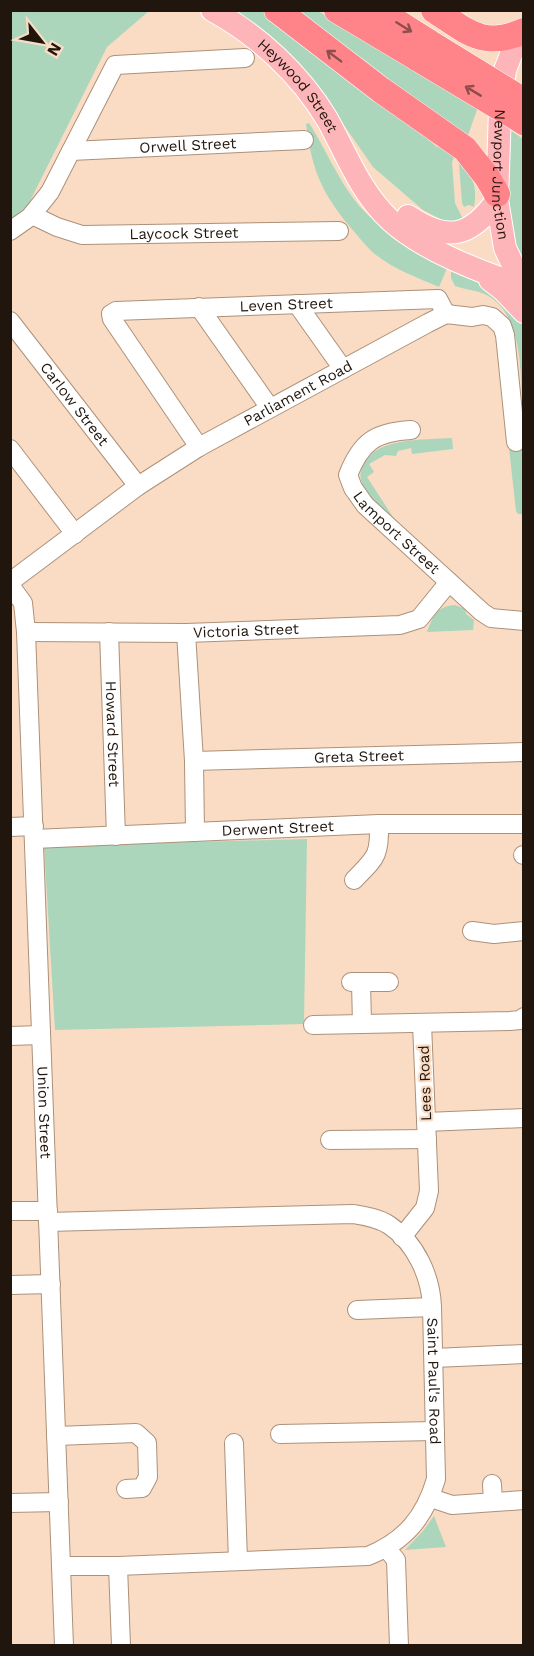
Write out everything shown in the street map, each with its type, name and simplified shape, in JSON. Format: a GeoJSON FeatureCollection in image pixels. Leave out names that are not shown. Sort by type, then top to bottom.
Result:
{"type":"FeatureCollection","features":[{"type":"Feature","properties":{"kind":"highway"},"geometry":{"type":"LineString","coordinates":[[276,10],[346,65],[465,149],[488,177],[497,197]]}},
{"type":"Feature","properties":{"kind":"highway"},"geometry":{"type":"LineString","coordinates":[[337,10],[524,101]]}},
{"type":"Feature","properties":{"kind":"highway"},"geometry":{"type":"LineString","coordinates":[[378,10],[425,51],[524,122]]}},
{"type":"Feature","properties":{"kind":"highway"},"geometry":{"type":"LineString","coordinates":[[434,10],[472,34],[483,38],[507,38],[524,32]]}},
{"type":"Feature","properties":{"kind":"main road","name":"Heywood Street"},"geometry":{"type":"LineString","coordinates":[[212,10],[248,32],[293,75],[327,119],[349,164],[388,218],[402,230],[480,271],[524,287]]}},
{"type":"Feature","properties":{"kind":"main road","name":"Newport Junction"},"geometry":{"type":"LineString","coordinates":[[524,32],[514,47],[505,70],[500,110],[497,197],[505,248],[513,265],[524,279]]}},
{"type":"Feature","properties":{"kind":"main road","name":"Heywood Street"},"geometry":{"type":"LineString","coordinates":[[360,181],[420,224],[443,233],[467,230],[481,220],[497,197]]}},
{"type":"Feature","properties":{"kind":"main road"},"geometry":{"type":"LineString","coordinates":[[480,271],[524,312]]}},
{"type":"Feature","properties":{"kind":"street"},"geometry":{"type":"LineString","coordinates":[[10,231],[32,215],[50,192],[115,64],[245,58]]}},
{"type":"Feature","properties":{"kind":"street","name":"Orwell Street"},"geometry":{"type":"LineString","coordinates":[[71,152],[304,140]]}},
{"type":"Feature","properties":{"kind":"street","name":"Laycock Street"},"geometry":{"type":"LineString","coordinates":[[32,215],[57,227],[82,235],[339,231]]}},
{"type":"Feature","properties":{"kind":"street","name":"Leven Street"},"geometry":{"type":"LineString","coordinates":[[199,447],[112,319],[111,314],[116,311],[199,307],[438,299],[446,314]]}},
{"type":"Feature","properties":{"kind":"street"},"geometry":{"type":"LineString","coordinates":[[297,304],[342,369]]}},
{"type":"Feature","properties":{"kind":"street"},"geometry":{"type":"LineString","coordinates":[[199,307],[270,408]]}},
{"type":"Feature","properties":{"kind":"street"},"geometry":{"type":"LineString","coordinates":[[446,314],[492,317],[502,326],[505,335],[509,436]]}},
{"type":"Feature","properties":{"kind":"street","name":"Parliament Road"},"geometry":{"type":"LineString","coordinates":[[10,584],[138,486],[199,447],[446,314]]}},
{"type":"Feature","properties":{"kind":"street","name":"Carlow Street"},"geometry":{"type":"LineString","coordinates":[[10,321],[138,486]]}},
{"type":"Feature","properties":{"kind":"street","name":"Lamport Street"},"geometry":{"type":"LineString","coordinates":[[411,430],[390,431],[377,436],[363,447],[354,458],[348,475],[353,488],[365,505],[490,618],[524,621]]}},
{"type":"Feature","properties":{"kind":"street"},"geometry":{"type":"LineString","coordinates":[[10,449],[75,534]]}},
{"type":"Feature","properties":{"kind":"street","name":"Victoria Street"},"geometry":{"type":"LineString","coordinates":[[26,632],[186,633],[400,624],[419,619],[449,582]]}},
{"type":"Feature","properties":{"kind":"street","name":"Union Street"},"geometry":{"type":"LineString","coordinates":[[10,584],[23,603],[26,632],[64,1646]]}},
{"type":"Feature","properties":{"kind":"street","name":"Howard Street"},"geometry":{"type":"LineString","coordinates":[[109,632],[116,836]]}},
{"type":"Feature","properties":{"kind":"street"},"geometry":{"type":"LineString","coordinates":[[186,633],[194,761],[195,832]]}},
{"type":"Feature","properties":{"kind":"street","name":"Greta Street"},"geometry":{"type":"LineString","coordinates":[[194,761],[524,752]]}},
{"type":"Feature","properties":{"kind":"street"},"geometry":{"type":"LineString","coordinates":[[354,880],[375,858],[380,845],[379,824]]}},
{"type":"Feature","properties":{"kind":"street","name":"Derwent Street"},"geometry":{"type":"LineString","coordinates":[[10,826],[34,832],[116,836],[379,824],[524,824]]}},
{"type":"Feature","properties":{"kind":"street"},"geometry":{"type":"LineString","coordinates":[[472,932],[494,934],[524,931]]}},
{"type":"Feature","properties":{"kind":"street"},"geometry":{"type":"LineString","coordinates":[[362,1024],[356,982],[389,982]]}},
{"type":"Feature","properties":{"kind":"street","name":"Lees Road"},"geometry":{"type":"LineString","coordinates":[[402,1237],[425,1208],[429,1191],[422,1024],[510,1021],[524,1017]]}},
{"type":"Feature","properties":{"kind":"street"},"geometry":{"type":"LineString","coordinates":[[313,1025],[422,1024]]}},
{"type":"Feature","properties":{"kind":"street"},"geometry":{"type":"LineString","coordinates":[[10,1036],[41,1035]]}},
{"type":"Feature","properties":{"kind":"street"},"geometry":{"type":"LineString","coordinates":[[330,1140],[524,1118]]}},
{"type":"Feature","properties":{"kind":"street","name":"Saint Paul's Road"},"geometry":{"type":"LineString","coordinates":[[15,1211],[48,1216],[353,1214],[375,1219],[390,1226],[402,1237],[427,1274],[432,1291],[436,1479],[431,1498],[418,1518],[403,1536],[387,1549],[368,1556],[118,1566],[61,1566]]}},
{"type":"Feature","properties":{"kind":"street"},"geometry":{"type":"LineString","coordinates":[[10,1285],[51,1284]]}},
{"type":"Feature","properties":{"kind":"street"},"geometry":{"type":"LineString","coordinates":[[367,1316],[432,1307]]}},
{"type":"Feature","properties":{"kind":"street"},"geometry":{"type":"LineString","coordinates":[[434,1358],[524,1354]]}},
{"type":"Feature","properties":{"kind":"street"},"geometry":{"type":"LineString","coordinates":[[280,1434],[435,1431]]}},
{"type":"Feature","properties":{"kind":"street"},"geometry":{"type":"LineString","coordinates":[[56,1436],[136,1433],[147,1443],[148,1477],[142,1488],[126,1489]]}},
{"type":"Feature","properties":{"kind":"street"},"geometry":{"type":"LineString","coordinates":[[234,1443],[226,1482],[238,1561]]}},
{"type":"Feature","properties":{"kind":"street"},"geometry":{"type":"LineString","coordinates":[[431,1498],[452,1505],[492,1493],[524,1500]]}},
{"type":"Feature","properties":{"kind":"street"},"geometry":{"type":"LineString","coordinates":[[10,1503],[59,1502]]}},
{"type":"Feature","properties":{"kind":"street"},"geometry":{"type":"LineString","coordinates":[[387,1549],[396,1560],[399,1646]]}},
{"type":"Feature","properties":{"kind":"street"},"geometry":{"type":"LineString","coordinates":[[118,1566],[121,1646]]}},
{"type":"Feature","properties":{"kind":"green space"},"geometry":{"type":"Polygon","coordinates":[[[10,11],[149,11],[107,47],[28,205],[11,220],[10,11]]]}},
{"type":"Feature","properties":{"kind":"green space"},"geometry":{"type":"Polygon","coordinates":[[[237,11],[270,11],[429,133],[429,140],[437,147],[445,146],[455,155],[452,162],[455,203],[464,221],[444,221],[423,210],[373,167],[314,82],[298,63],[275,40],[237,11]]]}},
{"type":"Feature","properties":{"kind":"green space"},"geometry":{"type":"Polygon","coordinates":[[[288,11],[318,11],[478,107],[467,138],[288,11]]]}},
{"type":"Feature","properties":{"kind":"green space"},"geometry":{"type":"Polygon","coordinates":[[[309,123],[341,179],[363,210],[393,234],[448,266],[439,287],[398,269],[376,255],[341,215],[325,191],[315,168],[306,124],[309,123]]]}},
{"type":"Feature","properties":{"kind":"green space"},"geometry":{"type":"Polygon","coordinates":[[[510,130],[523,139],[523,260],[511,232],[509,215],[507,179],[510,130]]]}},
{"type":"Feature","properties":{"kind":"green space"},"geometry":{"type":"Polygon","coordinates":[[[461,161],[473,182],[474,207],[469,205],[464,207],[462,203],[459,164],[461,161]]]}},
{"type":"Feature","properties":{"kind":"green space"},"geometry":{"type":"Polygon","coordinates":[[[455,268],[485,286],[523,323],[523,414],[518,350],[509,319],[490,297],[477,291],[455,286],[451,272],[455,268]]]}},
{"type":"Feature","properties":{"kind":"green space"},"geometry":{"type":"Polygon","coordinates":[[[452,438],[453,449],[412,454],[411,448],[398,451],[396,456],[385,455],[369,464],[374,472],[367,477],[393,517],[366,491],[361,478],[361,468],[369,456],[378,449],[415,440],[452,438]]]}},
{"type":"Feature","properties":{"kind":"green space"},"geometry":{"type":"Polygon","coordinates":[[[523,446],[523,514],[518,514],[509,448],[523,446]]]}},
{"type":"Feature","properties":{"kind":"green space"},"geometry":{"type":"Polygon","coordinates":[[[455,605],[465,609],[466,614],[474,620],[473,630],[427,632],[436,613],[444,607],[455,605]]]}},
{"type":"Feature","properties":{"kind":"green space"},"geometry":{"type":"Polygon","coordinates":[[[307,839],[304,1024],[55,1030],[44,846],[307,839]]]}},
{"type":"Feature","properties":{"kind":"green space"},"geometry":{"type":"Polygon","coordinates":[[[434,1516],[446,1547],[405,1550],[423,1531],[434,1516]]]}}]}
